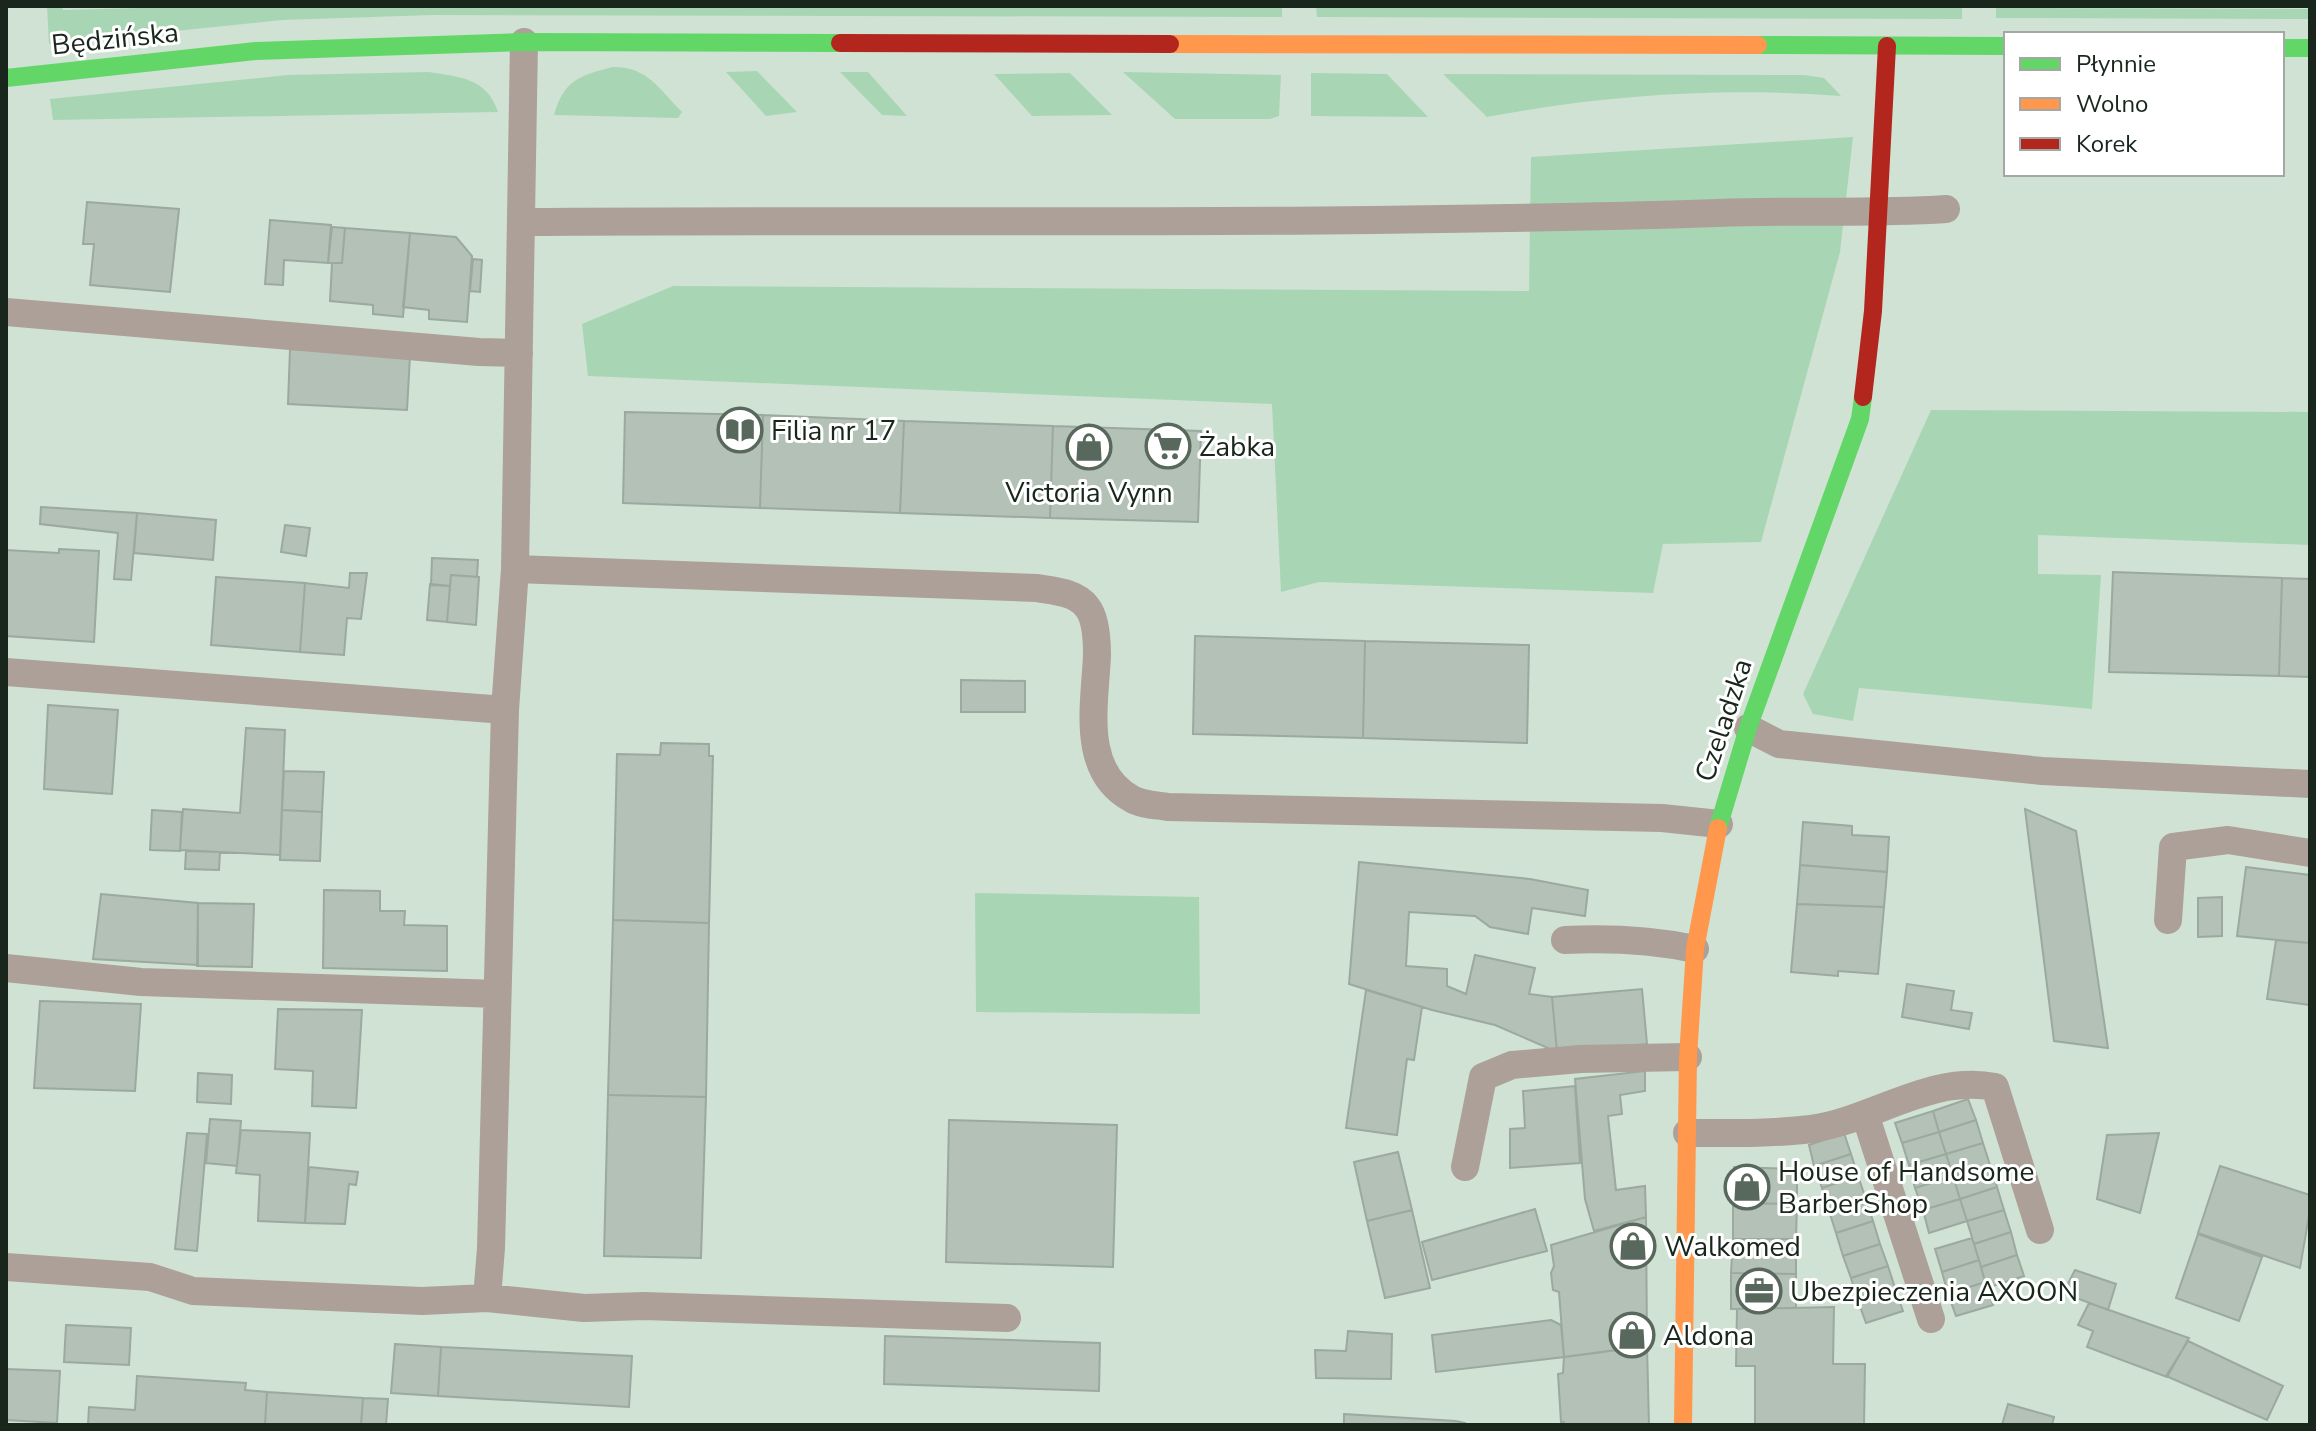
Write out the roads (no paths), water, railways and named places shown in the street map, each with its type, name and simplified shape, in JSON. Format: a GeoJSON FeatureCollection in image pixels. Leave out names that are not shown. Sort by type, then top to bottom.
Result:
{"type":"FeatureCollection","features":[{"type":"Feature","properties":{"kind":"street","name":"Będzińska"},"geometry":{"type":"LineString","coordinates":[[6,78],[256,51],[524,42],[2004,46]]}},
{"type":"Feature","properties":{"kind":"street","name":"Czeladzka"},"geometry":{"type":"LineString","coordinates":[[1683,1425],[1688,1057],[1695,949],[1719,824],[1748,728],[1860,419],[1873,311],[1887,46]]}},
{"type":"Feature","properties":{"kind":"street"},"geometry":{"type":"LineString","coordinates":[[2284,48],[2310,48]]}},
{"type":"Feature","properties":{"kind":"lane"},"geometry":{"type":"LineString","coordinates":[[487,1298],[491,1248],[505,710],[515,569],[524,42]]}},
{"type":"Feature","properties":{"kind":"lane"},"geometry":{"type":"LineString","coordinates":[[523,222],[1510,220],[1786,210],[1879,213],[1946,209]]}},
{"type":"Feature","properties":{"kind":"lane"},"geometry":{"type":"LineString","coordinates":[[6,312],[519,353]]}},
{"type":"Feature","properties":{"kind":"lane"},"geometry":{"type":"LineString","coordinates":[[515,569],[1037,588],[1065,592],[1088,607],[1097,639],[1094,735],[1099,765],[1113,786],[1135,801],[1168,807],[1662,818],[1719,824]]}},
{"type":"Feature","properties":{"kind":"lane"},"geometry":{"type":"LineString","coordinates":[[6,672],[505,710]]}},
{"type":"Feature","properties":{"kind":"lane"},"geometry":{"type":"LineString","coordinates":[[1748,728],[1779,744],[2042,771],[2310,784]]}},
{"type":"Feature","properties":{"kind":"lane"},"geometry":{"type":"LineString","coordinates":[[2168,920],[2173,847],[2228,840],[2310,853]]}},
{"type":"Feature","properties":{"kind":"lane"},"geometry":{"type":"LineString","coordinates":[[1565,940],[1610,938],[1695,949]]}},
{"type":"Feature","properties":{"kind":"lane"},"geometry":{"type":"LineString","coordinates":[[6,968],[141,982],[497,994]]}},
{"type":"Feature","properties":{"kind":"lane"},"geometry":{"type":"LineString","coordinates":[[1465,1167],[1483,1077],[1512,1065],[1580,1059],[1688,1057]]}},
{"type":"Feature","properties":{"kind":"lane"},"geometry":{"type":"LineString","coordinates":[[1687,1133],[1812,1129],[1934,1089],[1974,1083],[1995,1087],[2040,1230]]}},
{"type":"Feature","properties":{"kind":"lane"},"geometry":{"type":"LineString","coordinates":[[1865,1114],[1931,1319]]}},
{"type":"Feature","properties":{"kind":"lane"},"geometry":{"type":"LineString","coordinates":[[6,1267],[150,1277],[193,1291],[422,1301],[487,1298],[584,1308],[644,1306],[1007,1318]]}},
{"type":"Feature","properties":{"kind":"place","name":"Filia nr 17"},"geometry":{"type":"Point","coordinates":[740,430]}},
{"type":"Feature","properties":{"kind":"place","name":"Żabka"},"geometry":{"type":"Point","coordinates":[1168,446]}},
{"type":"Feature","properties":{"kind":"place","name":"Victoria Vynn"},"geometry":{"type":"Point","coordinates":[1089,447]}},
{"type":"Feature","properties":{"kind":"place","name":"House of Handsome BarberShop"},"geometry":{"type":"Point","coordinates":[1747,1187]}},
{"type":"Feature","properties":{"kind":"place","name":"Walkomed"},"geometry":{"type":"Point","coordinates":[1633,1246]}},
{"type":"Feature","properties":{"kind":"place","name":"Ubezpieczenia AXOON"},"geometry":{"type":"Point","coordinates":[1759,1291]}},
{"type":"Feature","properties":{"kind":"place","name":"Aldona"},"geometry":{"type":"Point","coordinates":[1632,1335]}}]}
